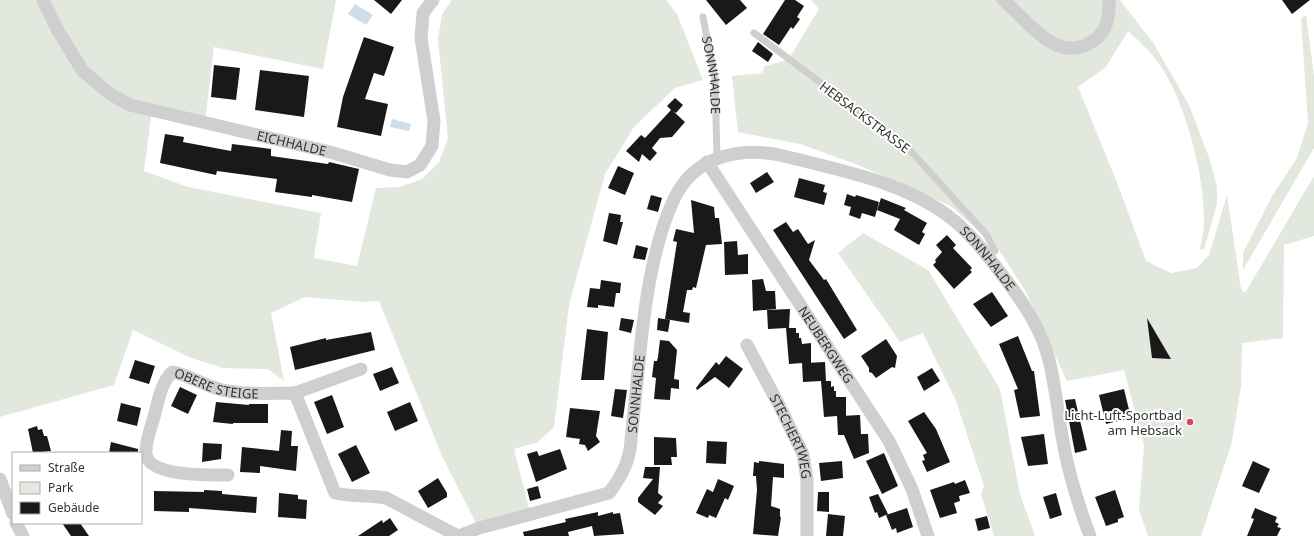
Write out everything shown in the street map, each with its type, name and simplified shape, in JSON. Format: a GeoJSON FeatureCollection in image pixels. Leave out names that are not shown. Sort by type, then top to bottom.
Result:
{"type":"FeatureCollection","features":[{"type":"Feature","properties":{"kind":"street","name":"EICHHALDE"},"geometry":{"type":"LineString","coordinates":[[43,0],[57,29],[82,70],[110,94],[130,105],[330,152],[390,170],[407,172],[420,165],[432,146],[434,121],[422,38],[423,13],[433,0]]}},
{"type":"Feature","properties":{"kind":"street"},"geometry":{"type":"LineString","coordinates":[[1003,0],[1045,39],[1059,47],[1073,48],[1085,46],[1097,38],[1105,27],[1110,13],[1109,0]]}},
{"type":"Feature","properties":{"kind":"street","name":"SONNHALDE"},"geometry":{"type":"LineString","coordinates":[[458,536],[479,528],[609,493],[620,479],[629,454],[642,334],[655,255],[674,199],[683,183],[712,160],[751,151],[770,153],[841,170],[912,195],[950,217],[989,257],[1022,301],[1033,320],[1048,354],[1056,389],[1064,448],[1077,501],[1090,536]]}},
{"type":"Feature","properties":{"kind":"street","name":"NEUBERGWEG"},"geometry":{"type":"LineString","coordinates":[[712,160],[889,441],[912,489],[928,536]]}},
{"type":"Feature","properties":{"kind":"street","name":"STECHERTWEG"},"geometry":{"type":"LineString","coordinates":[[747,345],[779,404],[803,454],[807,480],[807,536]]}},
{"type":"Feature","properties":{"kind":"street","name":"OBERE STEIGE"},"geometry":{"type":"LineString","coordinates":[[228,475],[178,473],[162,469],[152,462],[146,455],[147,444],[165,378],[172,372],[181,374],[209,387],[228,392],[295,393],[361,369]]}},
{"type":"Feature","properties":{"kind":"street"},"geometry":{"type":"LineString","coordinates":[[295,393],[336,493],[347,496],[372,496],[386,498],[458,536]]}},
{"type":"Feature","properties":{"kind":"street"},"geometry":{"type":"LineString","coordinates":[[0,478],[12,511]]}},
{"type":"Feature","properties":{"kind":"street"},"geometry":{"type":"LineString","coordinates":[[17,524],[23,536]]}},
{"type":"Feature","properties":{"kind":"lane","name":"SONNHALDE"},"geometry":{"type":"LineString","coordinates":[[704,17],[715,79],[712,160]]}},
{"type":"Feature","properties":{"kind":"lane","name":"HEBSACKSTRASSE"},"geometry":{"type":"LineString","coordinates":[[754,33],[908,148],[986,234],[995,251]]}},
{"type":"Feature","properties":{"kind":"green space"},"geometry":{"type":"Polygon","coordinates":[[[0,0],[336,0],[323,69],[214,47],[205,121],[152,109],[144,171],[188,187],[321,213],[314,258],[357,266],[376,188],[400,187],[422,179],[439,162],[448,139],[438,39],[442,14],[452,0],[666,0],[677,14],[703,80],[675,88],[634,127],[605,174],[569,305],[554,427],[538,442],[514,449],[529,508],[476,523],[442,456],[379,301],[364,302],[305,297],[271,313],[284,381],[268,369],[223,368],[189,357],[133,330],[114,385],[0,417],[0,0]]]}},
{"type":"Feature","properties":{"kind":"green space"},"geometry":{"type":"Polygon","coordinates":[[[811,0],[1120,0],[1154,44],[1189,105],[1210,160],[1217,187],[1217,204],[1204,250],[1200,249],[1204,231],[1201,184],[1192,140],[1185,118],[1168,78],[1158,62],[1128,31],[1106,67],[1078,87],[1116,180],[1146,261],[1171,273],[1197,268],[1209,255],[1227,195],[1241,289],[1245,293],[1314,176],[1314,236],[1284,245],[1283,338],[1242,343],[1241,386],[1232,442],[1201,536],[1148,536],[1139,510],[1144,445],[1124,370],[1067,381],[1026,292],[999,250],[951,206],[858,165],[800,144],[738,132],[732,76],[762,73],[765,66],[788,60],[819,9],[811,0]]]}},
{"type":"Feature","properties":{"kind":"green space"},"geometry":{"type":"Polygon","coordinates":[[[1306,15],[1314,76],[1314,148],[1243,270],[1243,253],[1272,196],[1297,158],[1308,123],[1301,19],[1306,15]]]}},
{"type":"Feature","properties":{"kind":"green space"},"geometry":{"type":"Polygon","coordinates":[[[863,233],[928,270],[1000,389],[1020,494],[1035,536],[994,536],[981,494],[984,486],[956,401],[923,333],[900,342],[838,253],[863,233]]]}},
{"type":"Feature","properties":{"kind":"shaded area"},"geometry":{"type":"Polygon","coordinates":[[[355,4],[373,15],[366,25],[348,14],[355,4]]]}},
{"type":"Feature","properties":{"kind":"shaded area"},"geometry":{"type":"Polygon","coordinates":[[[392,119],[411,124],[409,131],[390,127],[392,119]]]}},
{"type":"Feature","properties":{"kind":"building"},"geometry":{"type":"Polygon","coordinates":[[[374,0],[402,0],[391,14],[374,0]]]}},
{"type":"Feature","properties":{"kind":"building"},"geometry":{"type":"Polygon","coordinates":[[[706,0],[740,0],[747,8],[726,25],[706,0]]]}},
{"type":"Feature","properties":{"kind":"building"},"geometry":{"type":"Polygon","coordinates":[[[785,0],[795,0],[804,6],[797,17],[800,19],[793,29],[791,27],[779,45],[763,34],[785,0]]]}},
{"type":"Feature","properties":{"kind":"building"},"geometry":{"type":"Polygon","coordinates":[[[1282,0],[1310,0],[1292,14],[1282,0]]]}},
{"type":"Feature","properties":{"kind":"building"},"geometry":{"type":"Polygon","coordinates":[[[364,37],[394,47],[384,76],[374,73],[365,99],[388,104],[381,136],[337,127],[343,97],[364,37]]]}},
{"type":"Feature","properties":{"kind":"building"},"geometry":{"type":"Polygon","coordinates":[[[758,42],[773,54],[768,62],[752,51],[758,42]]]}},
{"type":"Feature","properties":{"kind":"building"},"geometry":{"type":"Polygon","coordinates":[[[214,65],[240,68],[236,100],[211,97],[214,65]]]}},
{"type":"Feature","properties":{"kind":"building"},"geometry":{"type":"Polygon","coordinates":[[[260,70],[309,76],[304,117],[255,110],[260,70]]]}},
{"type":"Feature","properties":{"kind":"building"},"geometry":{"type":"Polygon","coordinates":[[[675,98],[683,105],[676,113],[673,111],[685,122],[672,137],[660,138],[652,148],[657,153],[650,161],[642,154],[639,162],[626,151],[641,135],[645,138],[671,110],[667,106],[675,98]]]}},
{"type":"Feature","properties":{"kind":"building"},"geometry":{"type":"Polygon","coordinates":[[[165,134],[184,137],[183,142],[231,151],[232,144],[271,149],[271,156],[328,164],[329,162],[359,169],[352,202],[312,195],[312,197],[275,192],[277,179],[217,171],[216,175],[160,163],[165,134]]]}},
{"type":"Feature","properties":{"kind":"building"},"geometry":{"type":"Polygon","coordinates":[[[618,166],[634,173],[625,195],[608,188],[618,166]]]}},
{"type":"Feature","properties":{"kind":"building"},"geometry":{"type":"Polygon","coordinates":[[[767,172],[774,182],[756,193],[750,183],[767,172]]]}},
{"type":"Feature","properties":{"kind":"building"},"geometry":{"type":"Polygon","coordinates":[[[799,178],[825,185],[823,192],[827,193],[824,205],[794,197],[799,178]]]}},
{"type":"Feature","properties":{"kind":"building"},"geometry":{"type":"Polygon","coordinates":[[[847,194],[855,197],[856,195],[879,202],[875,217],[862,213],[860,219],[849,215],[851,207],[844,205],[847,194]]]}},
{"type":"Feature","properties":{"kind":"building"},"geometry":{"type":"Polygon","coordinates":[[[651,195],[662,198],[658,212],[647,209],[651,195]]]}},
{"type":"Feature","properties":{"kind":"building"},"geometry":{"type":"Polygon","coordinates":[[[881,198],[906,208],[904,210],[927,223],[922,232],[925,234],[919,245],[894,230],[900,219],[877,210],[881,198]]]}},
{"type":"Feature","properties":{"kind":"building"},"geometry":{"type":"Polygon","coordinates":[[[691,200],[714,207],[715,218],[719,218],[722,244],[706,245],[696,288],[693,287],[692,290],[687,290],[683,312],[690,313],[689,323],[665,319],[677,242],[673,241],[676,229],[694,233],[691,200]]]}},
{"type":"Feature","properties":{"kind":"building"},"geometry":{"type":"Polygon","coordinates":[[[609,213],[621,215],[620,222],[623,222],[617,245],[603,241],[609,213]]]}},
{"type":"Feature","properties":{"kind":"building"},"geometry":{"type":"Polygon","coordinates":[[[786,222],[793,232],[798,229],[808,244],[815,240],[809,260],[824,280],[826,279],[857,330],[844,339],[773,230],[786,222]]]}},
{"type":"Feature","properties":{"kind":"building"},"geometry":{"type":"Polygon","coordinates":[[[947,235],[956,245],[953,248],[972,268],[970,270],[972,272],[954,289],[933,265],[936,262],[935,260],[942,252],[936,245],[947,235]]]}},
{"type":"Feature","properties":{"kind":"building"},"geometry":{"type":"Polygon","coordinates":[[[737,241],[738,255],[748,254],[748,274],[725,275],[724,242],[737,241]]]}},
{"type":"Feature","properties":{"kind":"building"},"geometry":{"type":"Polygon","coordinates":[[[636,245],[648,248],[645,260],[633,258],[636,245]]]}},
{"type":"Feature","properties":{"kind":"building"},"geometry":{"type":"Polygon","coordinates":[[[763,279],[766,291],[775,291],[776,309],[753,311],[752,280],[763,279]]]}},
{"type":"Feature","properties":{"kind":"building"},"geometry":{"type":"Polygon","coordinates":[[[601,280],[621,283],[620,293],[616,293],[614,307],[598,305],[598,308],[587,307],[590,288],[600,289],[601,280]]]}},
{"type":"Feature","properties":{"kind":"building"},"geometry":{"type":"Polygon","coordinates":[[[992,292],[1008,316],[991,327],[973,304],[992,292]]]}},
{"type":"Feature","properties":{"kind":"building"},"geometry":{"type":"Polygon","coordinates":[[[790,309],[789,328],[796,328],[796,333],[799,333],[799,338],[801,338],[802,344],[811,343],[811,363],[825,362],[826,381],[831,381],[831,387],[834,386],[834,391],[836,391],[836,397],[846,397],[846,416],[860,415],[861,434],[868,434],[869,453],[854,459],[844,435],[838,435],[837,416],[824,417],[821,381],[803,382],[802,363],[789,364],[786,328],[768,329],[767,310],[790,309]]]}},
{"type":"Feature","properties":{"kind":"building"},"geometry":{"type":"Polygon","coordinates":[[[621,318],[634,320],[631,333],[619,330],[621,318]]]}},
{"type":"Feature","properties":{"kind":"building"},"geometry":{"type":"Polygon","coordinates":[[[658,318],[670,320],[668,332],[657,330],[658,318]]]}},
{"type":"Feature","properties":{"kind":"building"},"geometry":{"type":"Polygon","coordinates":[[[1147,318],[1171,359],[1152,358],[1147,318]]]}},
{"type":"Feature","properties":{"kind":"building"},"geometry":{"type":"Polygon","coordinates":[[[587,329],[608,332],[604,380],[581,380],[587,329]]]}},
{"type":"Feature","properties":{"kind":"building"},"geometry":{"type":"Polygon","coordinates":[[[371,332],[375,350],[295,370],[290,347],[326,338],[326,340],[371,332]]]}},
{"type":"Feature","properties":{"kind":"building"},"geometry":{"type":"Polygon","coordinates":[[[1018,336],[1032,371],[1034,371],[1040,416],[1020,418],[1014,390],[1018,389],[999,344],[1018,336]]]}},
{"type":"Feature","properties":{"kind":"building"},"geometry":{"type":"Polygon","coordinates":[[[886,339],[897,356],[895,368],[892,367],[876,378],[869,372],[869,368],[861,356],[886,339]]]}},
{"type":"Feature","properties":{"kind":"building"},"geometry":{"type":"Polygon","coordinates":[[[660,340],[669,341],[677,350],[674,379],[679,380],[679,389],[671,388],[670,400],[654,399],[656,378],[652,377],[654,361],[657,361],[658,357],[660,340]]]}},
{"type":"Feature","properties":{"kind":"building"},"geometry":{"type":"Polygon","coordinates":[[[726,356],[743,369],[729,388],[715,377],[697,390],[696,388],[716,362],[719,365],[726,356]]]}},
{"type":"Feature","properties":{"kind":"building"},"geometry":{"type":"Polygon","coordinates":[[[135,360],[155,366],[149,384],[129,378],[135,360]]]}},
{"type":"Feature","properties":{"kind":"building"},"geometry":{"type":"Polygon","coordinates":[[[392,367],[399,383],[380,391],[373,374],[392,367]]]}},
{"type":"Feature","properties":{"kind":"building"},"geometry":{"type":"Polygon","coordinates":[[[932,368],[940,381],[924,391],[917,377],[932,368]]]}},
{"type":"Feature","properties":{"kind":"building"},"geometry":{"type":"Polygon","coordinates":[[[180,387],[197,395],[188,414],[171,406],[180,387]]]}},
{"type":"Feature","properties":{"kind":"building"},"geometry":{"type":"Polygon","coordinates":[[[615,389],[627,390],[623,418],[611,416],[615,389]]]}},
{"type":"Feature","properties":{"kind":"building"},"geometry":{"type":"Polygon","coordinates":[[[1124,389],[1131,418],[1106,424],[1099,395],[1124,389]]]}},
{"type":"Feature","properties":{"kind":"building"},"geometry":{"type":"Polygon","coordinates":[[[332,395],[344,427],[327,434],[314,402],[332,395]]]}},
{"type":"Feature","properties":{"kind":"building"},"geometry":{"type":"Polygon","coordinates":[[[1075,399],[1087,450],[1075,453],[1065,400],[1075,399]]]}},
{"type":"Feature","properties":{"kind":"building"},"geometry":{"type":"Polygon","coordinates":[[[216,402],[249,405],[268,404],[268,423],[233,424],[213,422],[216,402]]]}},
{"type":"Feature","properties":{"kind":"building"},"geometry":{"type":"Polygon","coordinates":[[[410,402],[418,421],[395,431],[387,412],[410,402]]]}},
{"type":"Feature","properties":{"kind":"building"},"geometry":{"type":"Polygon","coordinates":[[[121,403],[141,408],[137,426],[117,421],[121,403]]]}},
{"type":"Feature","properties":{"kind":"building"},"geometry":{"type":"Polygon","coordinates":[[[570,408],[600,411],[596,436],[600,442],[588,451],[585,445],[579,444],[580,439],[566,437],[570,408]]]}},
{"type":"Feature","properties":{"kind":"building"},"geometry":{"type":"Polygon","coordinates":[[[924,412],[936,429],[950,462],[927,472],[922,461],[925,460],[923,455],[927,453],[908,421],[924,412]]]}},
{"type":"Feature","properties":{"kind":"building"},"geometry":{"type":"Polygon","coordinates":[[[37,426],[38,430],[42,429],[44,436],[47,436],[51,451],[33,452],[28,429],[37,426]]]}},
{"type":"Feature","properties":{"kind":"building"},"geometry":{"type":"Polygon","coordinates":[[[281,430],[292,431],[291,446],[298,446],[296,471],[260,466],[260,473],[240,472],[242,447],[279,451],[281,430]]]}},
{"type":"Feature","properties":{"kind":"building"},"geometry":{"type":"Polygon","coordinates":[[[1044,434],[1048,464],[1028,466],[1021,437],[1044,434]]]}},
{"type":"Feature","properties":{"kind":"building"},"geometry":{"type":"Polygon","coordinates":[[[654,437],[676,438],[677,457],[671,457],[672,465],[654,465],[654,437]]]}},
{"type":"Feature","properties":{"kind":"building"},"geometry":{"type":"Polygon","coordinates":[[[707,441],[727,442],[726,464],[706,463],[707,441]]]}},
{"type":"Feature","properties":{"kind":"building"},"geometry":{"type":"Polygon","coordinates":[[[111,442],[138,449],[138,452],[109,452],[111,442]]]}},
{"type":"Feature","properties":{"kind":"building"},"geometry":{"type":"Polygon","coordinates":[[[203,443],[222,444],[221,459],[202,462],[203,443]]]}},
{"type":"Feature","properties":{"kind":"building"},"geometry":{"type":"Polygon","coordinates":[[[356,445],[370,473],[352,482],[338,454],[356,445]]]}},
{"type":"Feature","properties":{"kind":"building"},"geometry":{"type":"Polygon","coordinates":[[[560,449],[567,469],[536,482],[527,454],[537,451],[539,456],[560,449]]]}},
{"type":"Feature","properties":{"kind":"building"},"geometry":{"type":"Polygon","coordinates":[[[884,453],[898,486],[882,494],[866,461],[884,453]]]}},
{"type":"Feature","properties":{"kind":"building"},"geometry":{"type":"Polygon","coordinates":[[[759,461],[784,464],[784,478],[773,477],[771,506],[780,509],[781,517],[778,536],[753,534],[757,490],[756,476],[753,476],[754,462],[759,463],[759,461]]]}},
{"type":"Feature","properties":{"kind":"building"},"geometry":{"type":"Polygon","coordinates":[[[842,461],[843,478],[821,481],[819,463],[842,461]]]}},
{"type":"Feature","properties":{"kind":"building"},"geometry":{"type":"Polygon","coordinates":[[[1253,461],[1270,469],[1259,493],[1242,486],[1253,461]]]}},
{"type":"Feature","properties":{"kind":"building"},"geometry":{"type":"Polygon","coordinates":[[[645,467],[660,467],[658,493],[663,497],[658,503],[663,506],[655,515],[638,502],[638,498],[653,479],[643,478],[645,467]]]}},
{"type":"Feature","properties":{"kind":"building"},"geometry":{"type":"Polygon","coordinates":[[[438,478],[447,493],[447,497],[428,508],[418,491],[438,478]]]}},
{"type":"Feature","properties":{"kind":"building"},"geometry":{"type":"Polygon","coordinates":[[[718,479],[734,486],[728,500],[725,498],[716,518],[709,515],[708,518],[696,513],[707,489],[713,492],[718,479]]]}},
{"type":"Feature","properties":{"kind":"building"},"geometry":{"type":"Polygon","coordinates":[[[965,480],[970,493],[959,496],[960,501],[954,503],[957,513],[940,518],[930,490],[965,480]]]}},
{"type":"Feature","properties":{"kind":"building"},"geometry":{"type":"Polygon","coordinates":[[[538,486],[541,498],[530,501],[527,489],[538,486]]]}},
{"type":"Feature","properties":{"kind":"building"},"geometry":{"type":"Polygon","coordinates":[[[204,490],[222,491],[222,494],[257,497],[256,513],[189,508],[189,512],[154,511],[154,491],[204,492],[204,490]]]}},
{"type":"Feature","properties":{"kind":"building"},"geometry":{"type":"Polygon","coordinates":[[[1115,490],[1124,517],[1118,519],[1118,522],[1106,526],[1095,497],[1115,490]]]}},
{"type":"Feature","properties":{"kind":"building"},"geometry":{"type":"Polygon","coordinates":[[[818,492],[829,492],[829,512],[817,511],[818,492]]]}},
{"type":"Feature","properties":{"kind":"building"},"geometry":{"type":"Polygon","coordinates":[[[279,493],[298,495],[298,499],[307,500],[306,519],[278,517],[279,493]]]}},
{"type":"Feature","properties":{"kind":"building"},"geometry":{"type":"Polygon","coordinates":[[[1056,493],[1062,515],[1050,519],[1043,497],[1056,493]]]}},
{"type":"Feature","properties":{"kind":"building"},"geometry":{"type":"Polygon","coordinates":[[[878,494],[888,514],[879,518],[877,512],[875,513],[869,497],[878,494]]]}},
{"type":"Feature","properties":{"kind":"building"},"geometry":{"type":"Polygon","coordinates":[[[907,508],[913,527],[897,533],[896,528],[892,530],[886,515],[907,508]]]}},
{"type":"Feature","properties":{"kind":"building"},"geometry":{"type":"Polygon","coordinates":[[[1255,508],[1277,517],[1275,522],[1279,524],[1277,527],[1281,528],[1277,536],[1247,536],[1254,519],[1251,518],[1255,508]]]}},
{"type":"Feature","properties":{"kind":"building"},"geometry":{"type":"Polygon","coordinates":[[[598,512],[598,516],[613,512],[613,514],[620,513],[624,534],[594,536],[592,526],[568,532],[569,536],[524,536],[523,532],[566,522],[565,519],[598,512]]]}},
{"type":"Feature","properties":{"kind":"building"},"geometry":{"type":"Polygon","coordinates":[[[828,514],[845,516],[843,536],[826,536],[828,514]]]}},
{"type":"Feature","properties":{"kind":"building"},"geometry":{"type":"Polygon","coordinates":[[[987,516],[990,528],[978,531],[975,519],[987,516]]]}},
{"type":"Feature","properties":{"kind":"building"},"geometry":{"type":"Polygon","coordinates":[[[390,518],[398,530],[389,536],[358,536],[382,520],[383,523],[390,518]]]}},
{"type":"Feature","properties":{"kind":"building"},"geometry":{"type":"Polygon","coordinates":[[[63,524],[81,524],[89,536],[71,536],[63,524]]]}},
{"type":"Feature","properties":{"kind":"place","name":"Licht-Luft-Sportbad am Hebsack"},"geometry":{"type":"Point","coordinates":[1190,422]}}]}
